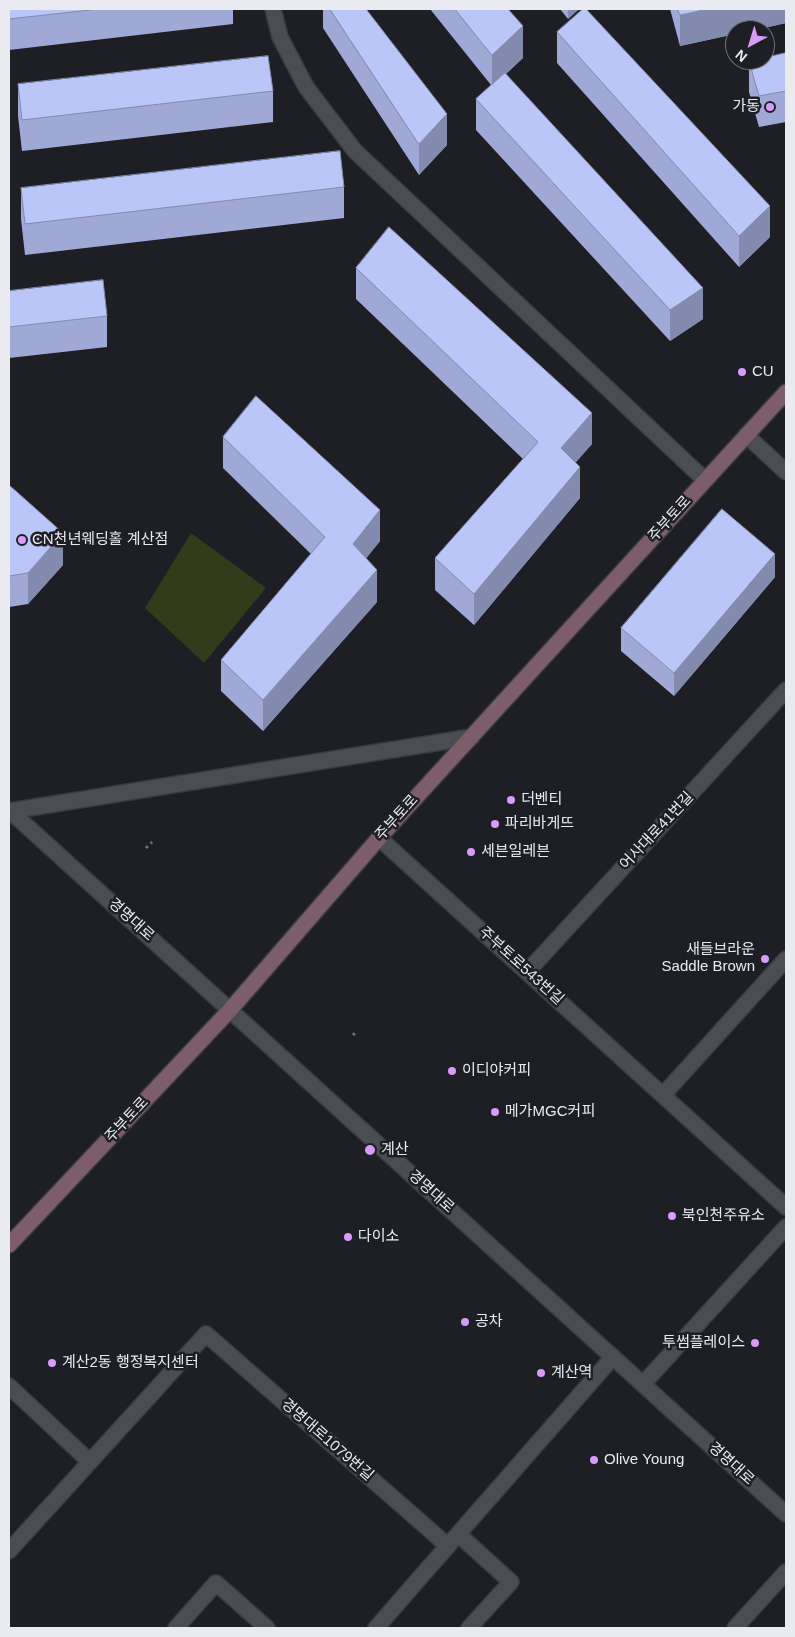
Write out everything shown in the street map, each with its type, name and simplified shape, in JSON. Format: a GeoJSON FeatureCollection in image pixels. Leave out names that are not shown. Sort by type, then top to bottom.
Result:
{"type":"FeatureCollection","features":[{"type":"Feature","properties":{"kind":"main road","name":"주부토로"},"geometry":{"type":"LineString","coordinates":[[9,1245],[230,1010],[379,838],[786,392]]}},
{"type":"Feature","properties":{"kind":"street"},"geometry":{"type":"LineString","coordinates":[[273,9],[280,37],[306,87],[355,151],[705,480]]}},
{"type":"Feature","properties":{"kind":"street"},"geometry":{"type":"LineString","coordinates":[[746,435],[786,472]]}},
{"type":"Feature","properties":{"kind":"street","name":"어사대로41번길"},"geometry":{"type":"LineString","coordinates":[[527,972],[786,690]]}},
{"type":"Feature","properties":{"kind":"street"},"geometry":{"type":"LineString","coordinates":[[9,811],[472,736]]}},
{"type":"Feature","properties":{"kind":"street","name":"경명대로"},"geometry":{"type":"LineString","coordinates":[[9,811],[786,1514]]}},
{"type":"Feature","properties":{"kind":"street","name":"주부토로543번길"},"geometry":{"type":"LineString","coordinates":[[379,838],[786,1207]]}},
{"type":"Feature","properties":{"kind":"street"},"geometry":{"type":"LineString","coordinates":[[663,1095],[786,959]]}},
{"type":"Feature","properties":{"kind":"street"},"geometry":{"type":"LineString","coordinates":[[643,1384],[786,1227]]}},
{"type":"Feature","properties":{"kind":"street","name":"경명대로1079번길"},"geometry":{"type":"LineString","coordinates":[[90,1462],[206,1334],[453,1540],[511,1582],[469,1628]]}},
{"type":"Feature","properties":{"kind":"street"},"geometry":{"type":"LineString","coordinates":[[376,1628],[613,1357]]}},
{"type":"Feature","properties":{"kind":"street"},"geometry":{"type":"LineString","coordinates":[[9,1386],[90,1462],[9,1551]]}},
{"type":"Feature","properties":{"kind":"street"},"geometry":{"type":"LineString","coordinates":[[735,1628],[786,1572]]}},
{"type":"Feature","properties":{"kind":"street"},"geometry":{"type":"LineString","coordinates":[[176,1628],[216,1583],[267,1628]]}},
{"type":"Feature","properties":{"kind":"path"},"geometry":{"type":"LineString","coordinates":[[146,848],[152,842]]}},
{"type":"Feature","properties":{"kind":"path"},"geometry":{"type":"LineString","coordinates":[[353,1035],[357,1031]]}},
{"type":"Feature","properties":{"kind":"green space"},"geometry":{"type":"Polygon","coordinates":[[[191,533],[266,588],[204,663],[145,608],[191,533]]]}},
{"type":"Feature","properties":{"kind":"building"},"geometry":{"type":"Polygon","coordinates":[[[9,9],[99,9],[9,19],[9,9]]]}},
{"type":"Feature","properties":{"kind":"building"},"geometry":{"type":"Polygon","coordinates":[[[330,9],[366,9],[447,114],[419,144],[330,9]]]}},
{"type":"Feature","properties":{"kind":"building"},"geometry":{"type":"Polygon","coordinates":[[[455,9],[508,9],[523,26],[492,55],[455,9]]]}},
{"type":"Feature","properties":{"kind":"building"},"geometry":{"type":"Polygon","coordinates":[[[583,9],[586,9],[770,206],[739,236],[557,32],[583,9]]]}},
{"type":"Feature","properties":{"kind":"building"},"geometry":{"type":"Polygon","coordinates":[[[678,9],[708,9],[680,15],[678,9]]]}},
{"type":"Feature","properties":{"kind":"building"},"geometry":{"type":"Polygon","coordinates":[[[786,53],[786,91],[759,96],[752,70],[775,70],[775,56],[786,53]]]}},
{"type":"Feature","properties":{"kind":"building"},"geometry":{"type":"Polygon","coordinates":[[[268,56],[273,91],[22,120],[18,84],[268,56]]]}},
{"type":"Feature","properties":{"kind":"building"},"geometry":{"type":"Polygon","coordinates":[[[505,73],[703,288],[670,310],[476,99],[505,73]]]}},
{"type":"Feature","properties":{"kind":"building"},"geometry":{"type":"Polygon","coordinates":[[[340,151],[344,187],[25,224],[21,188],[340,151]]]}},
{"type":"Feature","properties":{"kind":"building"},"geometry":{"type":"Polygon","coordinates":[[[389,227],[592,413],[561,448],[580,467],[474,594],[435,558],[538,442],[356,268],[389,227]]]}},
{"type":"Feature","properties":{"kind":"building"},"geometry":{"type":"Polygon","coordinates":[[[103,280],[107,316],[9,327],[9,291],[103,280]]]}},
{"type":"Feature","properties":{"kind":"building"},"geometry":{"type":"Polygon","coordinates":[[[256,396],[380,510],[353,544],[377,570],[263,700],[221,660],[325,537],[223,437],[256,396]]]}},
{"type":"Feature","properties":{"kind":"building"},"geometry":{"type":"Polygon","coordinates":[[[9,485],[63,533],[28,573],[9,576],[9,485]]]}},
{"type":"Feature","properties":{"kind":"building"},"geometry":{"type":"Polygon","coordinates":[[[722,509],[775,554],[674,673],[621,628],[722,509]]]}},
{"type":"Feature","properties":{"kind":"place","name":"가동"},"geometry":{"type":"Point","coordinates":[770,107]}},
{"type":"Feature","properties":{"kind":"place","name":"CU"},"geometry":{"type":"Point","coordinates":[742,372]}},
{"type":"Feature","properties":{"kind":"place","name":"CN천년웨딩홀 계산점"},"geometry":{"type":"Point","coordinates":[22,540]}},
{"type":"Feature","properties":{"kind":"place","name":"더벤티"},"geometry":{"type":"Point","coordinates":[511,800]}},
{"type":"Feature","properties":{"kind":"place","name":"파리바게뜨"},"geometry":{"type":"Point","coordinates":[495,824]}},
{"type":"Feature","properties":{"kind":"place","name":"세븐일레븐"},"geometry":{"type":"Point","coordinates":[471,852]}},
{"type":"Feature","properties":{"kind":"place","name":"새들브라운 Saddle Brown"},"geometry":{"type":"Point","coordinates":[765,959]}},
{"type":"Feature","properties":{"kind":"place","name":"이디야커피"},"geometry":{"type":"Point","coordinates":[452,1071]}},
{"type":"Feature","properties":{"kind":"place","name":"메가MGC커피"},"geometry":{"type":"Point","coordinates":[495,1112]}},
{"type":"Feature","properties":{"kind":"place","name":"계산"},"geometry":{"type":"Point","coordinates":[370,1150]}},
{"type":"Feature","properties":{"kind":"place","name":"북인천주유소"},"geometry":{"type":"Point","coordinates":[672,1216]}},
{"type":"Feature","properties":{"kind":"place","name":"다이소"},"geometry":{"type":"Point","coordinates":[348,1237]}},
{"type":"Feature","properties":{"kind":"place","name":"공차"},"geometry":{"type":"Point","coordinates":[465,1322]}},
{"type":"Feature","properties":{"kind":"place","name":"투썸플레이스"},"geometry":{"type":"Point","coordinates":[755,1343]}},
{"type":"Feature","properties":{"kind":"place","name":"계산2동 행정복지센터"},"geometry":{"type":"Point","coordinates":[52,1363]}},
{"type":"Feature","properties":{"kind":"place","name":"계산역"},"geometry":{"type":"Point","coordinates":[541,1373]}},
{"type":"Feature","properties":{"kind":"place","name":"Olive Young"},"geometry":{"type":"Point","coordinates":[594,1460]}}]}
